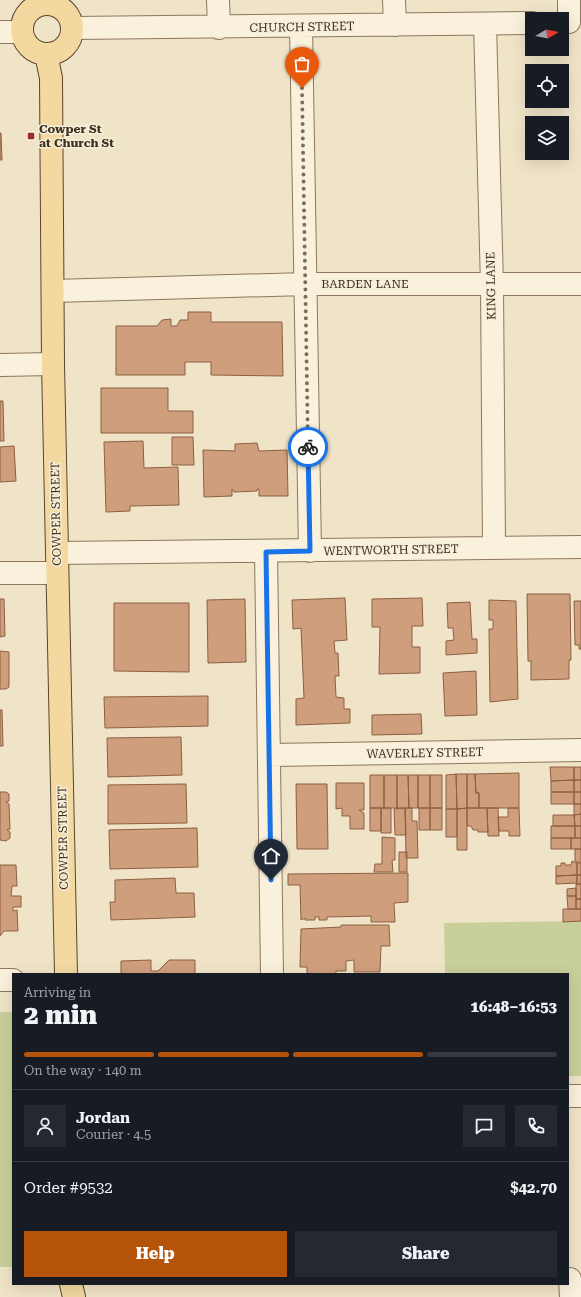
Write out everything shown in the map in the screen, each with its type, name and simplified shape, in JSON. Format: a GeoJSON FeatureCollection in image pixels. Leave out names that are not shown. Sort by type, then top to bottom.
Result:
{"type":"FeatureCollection","features":[{"type":"Feature","properties":{"kind":"main road"},"geometry":{"type":"LineString","coordinates":[[47,2],[63,10],[68,16],[72,28],[71,37],[64,47],[54,53],[46,54],[31,49],[26,43],[22,32],[22,23],[28,12],[47,2]]}},
{"type":"Feature","properties":{"kind":"main road","name":"COWPER STREET"},"geometry":{"type":"LineString","coordinates":[[46,54],[51,78],[53,364],[66,973]]}},
{"type":"Feature","properties":{"kind":"main road"},"geometry":{"type":"LineString","coordinates":[[71,1285],[74,1297]]}},
{"type":"Feature","properties":{"kind":"street"},"geometry":{"type":"LineString","coordinates":[[218,0],[219,28]]}},
{"type":"Feature","properties":{"kind":"street"},"geometry":{"type":"LineString","coordinates":[[394,0],[394,25]]}},
{"type":"Feature","properties":{"kind":"street"},"geometry":{"type":"LineString","coordinates":[[569,0],[571,22]]}},
{"type":"Feature","properties":{"kind":"street","name":"CHURCH STREET"},"geometry":{"type":"LineString","coordinates":[[72,28],[219,28],[525,23]]}},
{"type":"Feature","properties":{"kind":"street","name":"KING LANE"},"geometry":{"type":"LineString","coordinates":[[485,24],[492,285],[494,548]]}},
{"type":"Feature","properties":{"kind":"street"},"geometry":{"type":"LineString","coordinates":[[301,26],[310,551]]}},
{"type":"Feature","properties":{"kind":"street"},"geometry":{"type":"LineString","coordinates":[[0,32],[22,32]]}},
{"type":"Feature","properties":{"kind":"street","name":"BARDEN LANE"},"geometry":{"type":"LineString","coordinates":[[53,291],[305,284],[581,284]]}},
{"type":"Feature","properties":{"kind":"street"},"geometry":{"type":"LineString","coordinates":[[0,365],[53,364]]}},
{"type":"Feature","properties":{"kind":"street","name":"WENTWORTH STREET"},"geometry":{"type":"LineString","coordinates":[[0,573],[57,563],[266,552],[581,547]]}},
{"type":"Feature","properties":{"kind":"street"},"geometry":{"type":"LineString","coordinates":[[266,552],[272,973]]}},
{"type":"Feature","properties":{"kind":"street","name":"WAVERLEY STREET"},"geometry":{"type":"LineString","coordinates":[[270,755],[581,750]]}},
{"type":"Feature","properties":{"kind":"street"},"geometry":{"type":"LineString","coordinates":[[0,980],[12,980]]}},
{"type":"Feature","properties":{"kind":"street"},"geometry":{"type":"LineString","coordinates":[[569,1096],[581,1096]]}},
{"type":"Feature","properties":{"kind":"green space"},"geometry":{"type":"Polygon","coordinates":[[[581,921],[581,1076],[569,1076],[569,973],[445,973],[444,923],[581,921]]]}},
{"type":"Feature","properties":{"kind":"green space"},"geometry":{"type":"Polygon","coordinates":[[[0,1012],[12,1012],[12,1267],[0,1267],[0,1012]]]}},
{"type":"Feature","properties":{"kind":"building"},"geometry":{"type":"Polygon","coordinates":[[[1,133],[2,160],[0,160],[1,133]]]}},
{"type":"Feature","properties":{"kind":"building"},"geometry":{"type":"Polygon","coordinates":[[[188,312],[211,312],[211,322],[282,322],[283,376],[211,375],[211,362],[185,362],[185,375],[116,375],[116,326],[157,326],[162,320],[171,319],[171,326],[177,326],[180,320],[188,320],[188,312]]]}},
{"type":"Feature","properties":{"kind":"building"},"geometry":{"type":"Polygon","coordinates":[[[101,388],[168,388],[168,411],[193,411],[193,433],[101,433],[101,388]]]}},
{"type":"Feature","properties":{"kind":"building"},"geometry":{"type":"Polygon","coordinates":[[[0,401],[3,401],[4,441],[0,441],[0,401]]]}},
{"type":"Feature","properties":{"kind":"building"},"geometry":{"type":"Polygon","coordinates":[[[172,437],[193,437],[194,465],[172,465],[172,437]]]}},
{"type":"Feature","properties":{"kind":"building"},"geometry":{"type":"Polygon","coordinates":[[[143,441],[144,468],[178,467],[179,505],[130,506],[130,511],[106,512],[104,442],[143,441]]]}},
{"type":"Feature","properties":{"kind":"building"},"geometry":{"type":"Polygon","coordinates":[[[257,443],[259,451],[287,450],[288,496],[259,496],[259,489],[257,489],[257,491],[234,492],[232,489],[232,496],[204,497],[203,450],[235,451],[235,444],[257,443]]]}},
{"type":"Feature","properties":{"kind":"building"},"geometry":{"type":"Polygon","coordinates":[[[14,446],[16,481],[0,482],[0,447],[14,446]]]}},
{"type":"Feature","properties":{"kind":"building"},"geometry":{"type":"Polygon","coordinates":[[[527,594],[570,594],[571,660],[569,660],[569,679],[531,680],[531,661],[528,661],[527,594]]]}},
{"type":"Feature","properties":{"kind":"building"},"geometry":{"type":"Polygon","coordinates":[[[345,598],[347,640],[334,641],[335,653],[338,653],[339,676],[335,676],[336,697],[344,698],[344,709],[350,709],[350,723],[296,725],[296,699],[304,698],[301,628],[293,629],[292,600],[345,598]]]}},
{"type":"Feature","properties":{"kind":"building"},"geometry":{"type":"Polygon","coordinates":[[[422,598],[423,626],[412,626],[412,647],[420,647],[420,673],[379,674],[380,627],[372,627],[372,599],[422,598]]]}},
{"type":"Feature","properties":{"kind":"building"},"geometry":{"type":"Polygon","coordinates":[[[0,599],[4,599],[5,636],[0,637],[0,599]]]}},
{"type":"Feature","properties":{"kind":"building"},"geometry":{"type":"Polygon","coordinates":[[[245,599],[246,662],[208,663],[207,600],[245,599]]]}},
{"type":"Feature","properties":{"kind":"building"},"geometry":{"type":"Polygon","coordinates":[[[489,600],[516,601],[518,699],[490,702],[489,629],[493,629],[493,620],[489,620],[489,600]]]}},
{"type":"Feature","properties":{"kind":"building"},"geometry":{"type":"Polygon","coordinates":[[[574,601],[581,601],[581,649],[579,649],[579,645],[575,645],[574,601]]]}},
{"type":"Feature","properties":{"kind":"building"},"geometry":{"type":"Polygon","coordinates":[[[470,602],[472,639],[477,639],[477,653],[446,655],[446,641],[454,640],[453,628],[448,628],[447,603],[470,602]]]}},
{"type":"Feature","properties":{"kind":"building"},"geometry":{"type":"Polygon","coordinates":[[[114,603],[189,603],[189,672],[114,671],[114,603]]]}},
{"type":"Feature","properties":{"kind":"building"},"geometry":{"type":"Polygon","coordinates":[[[0,651],[9,652],[9,687],[6,689],[0,689],[0,651]]]}},
{"type":"Feature","properties":{"kind":"building"},"geometry":{"type":"Polygon","coordinates":[[[476,671],[477,715],[445,716],[443,673],[476,671]]]}},
{"type":"Feature","properties":{"kind":"building"},"geometry":{"type":"Polygon","coordinates":[[[208,696],[208,726],[105,728],[104,697],[208,696]]]}},
{"type":"Feature","properties":{"kind":"building"},"geometry":{"type":"Polygon","coordinates":[[[0,710],[2,710],[3,746],[0,746],[0,710]]]}},
{"type":"Feature","properties":{"kind":"building"},"geometry":{"type":"Polygon","coordinates":[[[421,714],[422,734],[372,735],[372,715],[421,714]]]}},
{"type":"Feature","properties":{"kind":"building"},"geometry":{"type":"Polygon","coordinates":[[[181,737],[182,775],[108,777],[107,738],[181,737]]]}},
{"type":"Feature","properties":{"kind":"building"},"geometry":{"type":"Polygon","coordinates":[[[550,767],[574,767],[574,780],[551,781],[550,767]]]}},
{"type":"Feature","properties":{"kind":"building"},"geometry":{"type":"Polygon","coordinates":[[[574,767],[581,767],[581,780],[574,780],[574,767]]]}},
{"type":"Feature","properties":{"kind":"building"},"geometry":{"type":"Polygon","coordinates":[[[519,773],[519,808],[479,808],[479,793],[476,793],[475,774],[519,773]]]}},
{"type":"Feature","properties":{"kind":"building"},"geometry":{"type":"Polygon","coordinates":[[[456,774],[457,809],[446,809],[446,775],[456,774]]]}},
{"type":"Feature","properties":{"kind":"building"},"geometry":{"type":"Polygon","coordinates":[[[456,774],[467,774],[467,808],[457,809],[456,774]]]}},
{"type":"Feature","properties":{"kind":"building"},"geometry":{"type":"Polygon","coordinates":[[[467,774],[475,774],[476,793],[479,793],[479,808],[467,808],[467,774]]]}},
{"type":"Feature","properties":{"kind":"building"},"geometry":{"type":"Polygon","coordinates":[[[370,775],[384,775],[384,808],[370,808],[370,775]]]}},
{"type":"Feature","properties":{"kind":"building"},"geometry":{"type":"Polygon","coordinates":[[[384,775],[397,775],[397,808],[384,808],[384,775]]]}},
{"type":"Feature","properties":{"kind":"building"},"geometry":{"type":"Polygon","coordinates":[[[397,775],[408,775],[409,808],[397,808],[397,775]]]}},
{"type":"Feature","properties":{"kind":"building"},"geometry":{"type":"Polygon","coordinates":[[[408,775],[418,775],[418,808],[409,808],[408,775]]]}},
{"type":"Feature","properties":{"kind":"building"},"geometry":{"type":"Polygon","coordinates":[[[418,775],[430,775],[430,808],[418,808],[418,775]]]}},
{"type":"Feature","properties":{"kind":"building"},"geometry":{"type":"Polygon","coordinates":[[[430,775],[442,775],[442,808],[430,808],[430,775]]]}},
{"type":"Feature","properties":{"kind":"building"},"geometry":{"type":"Polygon","coordinates":[[[574,780],[581,780],[581,792],[574,792],[574,780]]]}},
{"type":"Feature","properties":{"kind":"building"},"geometry":{"type":"Polygon","coordinates":[[[574,780],[574,792],[551,792],[551,781],[574,780]]]}},
{"type":"Feature","properties":{"kind":"building"},"geometry":{"type":"Polygon","coordinates":[[[336,783],[364,783],[364,810],[359,810],[364,813],[364,829],[350,829],[350,816],[342,816],[342,808],[336,809],[336,783]]]}},
{"type":"Feature","properties":{"kind":"building"},"geometry":{"type":"Polygon","coordinates":[[[186,784],[187,823],[108,824],[108,785],[186,784]]]}},
{"type":"Feature","properties":{"kind":"building"},"geometry":{"type":"Polygon","coordinates":[[[296,784],[327,784],[328,849],[297,849],[296,784]]]}},
{"type":"Feature","properties":{"kind":"building"},"geometry":{"type":"Polygon","coordinates":[[[0,792],[6,792],[9,794],[9,801],[6,802],[9,804],[10,829],[7,830],[10,832],[10,838],[6,841],[0,840],[0,792]]]}},
{"type":"Feature","properties":{"kind":"building"},"geometry":{"type":"Polygon","coordinates":[[[551,792],[574,792],[574,804],[551,804],[551,792]]]}},
{"type":"Feature","properties":{"kind":"building"},"geometry":{"type":"Polygon","coordinates":[[[574,792],[581,792],[581,804],[574,804],[574,792]]]}},
{"type":"Feature","properties":{"kind":"building"},"geometry":{"type":"Polygon","coordinates":[[[574,804],[581,804],[581,814],[574,815],[574,804]]]}},
{"type":"Feature","properties":{"kind":"building"},"geometry":{"type":"Polygon","coordinates":[[[370,808],[381,808],[381,831],[370,831],[370,808]]]}},
{"type":"Feature","properties":{"kind":"building"},"geometry":{"type":"Polygon","coordinates":[[[381,808],[391,808],[391,833],[381,833],[381,808]]]}},
{"type":"Feature","properties":{"kind":"building"},"geometry":{"type":"Polygon","coordinates":[[[405,808],[412,808],[412,821],[417,821],[418,858],[406,858],[405,808]]]}},
{"type":"Feature","properties":{"kind":"building"},"geometry":{"type":"Polygon","coordinates":[[[405,808],[406,835],[395,835],[394,809],[405,808]]]}},
{"type":"Feature","properties":{"kind":"building"},"geometry":{"type":"Polygon","coordinates":[[[419,808],[430,808],[430,830],[419,830],[419,808]]]}},
{"type":"Feature","properties":{"kind":"building"},"geometry":{"type":"Polygon","coordinates":[[[430,808],[442,808],[442,830],[430,830],[430,808]]]}},
{"type":"Feature","properties":{"kind":"building"},"geometry":{"type":"Polygon","coordinates":[[[467,808],[487,808],[488,832],[478,832],[478,830],[473,830],[471,826],[467,826],[467,808]]]}},
{"type":"Feature","properties":{"kind":"building"},"geometry":{"type":"Polygon","coordinates":[[[467,808],[467,850],[457,850],[457,809],[467,808]]]}},
{"type":"Feature","properties":{"kind":"building"},"geometry":{"type":"Polygon","coordinates":[[[487,808],[498,808],[499,836],[488,836],[487,808]]]}},
{"type":"Feature","properties":{"kind":"building"},"geometry":{"type":"Polygon","coordinates":[[[508,808],[519,808],[520,836],[509,836],[509,831],[499,831],[498,817],[508,817],[508,808]]]}},
{"type":"Feature","properties":{"kind":"building"},"geometry":{"type":"Polygon","coordinates":[[[446,809],[457,809],[457,837],[446,837],[446,809]]]}},
{"type":"Feature","properties":{"kind":"building"},"geometry":{"type":"Polygon","coordinates":[[[581,814],[581,826],[575,826],[574,815],[581,814]]]}},
{"type":"Feature","properties":{"kind":"building"},"geometry":{"type":"Polygon","coordinates":[[[553,815],[574,815],[575,826],[553,826],[553,815]]]}},
{"type":"Feature","properties":{"kind":"building"},"geometry":{"type":"Polygon","coordinates":[[[551,826],[575,826],[575,838],[551,838],[551,826]]]}},
{"type":"Feature","properties":{"kind":"building"},"geometry":{"type":"Polygon","coordinates":[[[575,826],[581,826],[581,838],[575,838],[575,826]]]}},
{"type":"Feature","properties":{"kind":"building"},"geometry":{"type":"Polygon","coordinates":[[[197,828],[198,867],[110,869],[109,830],[197,828]]]}},
{"type":"Feature","properties":{"kind":"building"},"geometry":{"type":"Polygon","coordinates":[[[382,837],[395,838],[395,860],[392,860],[393,872],[374,872],[375,864],[382,864],[382,837]]]}},
{"type":"Feature","properties":{"kind":"building"},"geometry":{"type":"Polygon","coordinates":[[[551,838],[571,838],[571,849],[551,849],[551,838]]]}},
{"type":"Feature","properties":{"kind":"building"},"geometry":{"type":"Polygon","coordinates":[[[571,838],[581,838],[581,849],[571,849],[571,838]]]}},
{"type":"Feature","properties":{"kind":"building"},"geometry":{"type":"Polygon","coordinates":[[[575,849],[581,849],[581,863],[575,861],[575,849]]]}},
{"type":"Feature","properties":{"kind":"building"},"geometry":{"type":"Polygon","coordinates":[[[399,852],[407,852],[407,872],[399,872],[399,852]]]}},
{"type":"Feature","properties":{"kind":"building"},"geometry":{"type":"Polygon","coordinates":[[[572,861],[577,863],[577,875],[556,876],[556,866],[561,866],[561,863],[571,865],[572,861]]]}},
{"type":"Feature","properties":{"kind":"building"},"geometry":{"type":"Polygon","coordinates":[[[577,863],[581,863],[581,875],[577,875],[577,863]]]}},
{"type":"Feature","properties":{"kind":"building"},"geometry":{"type":"Polygon","coordinates":[[[0,865],[16,865],[17,886],[12,886],[11,896],[21,896],[21,907],[13,907],[13,911],[17,910],[18,931],[4,931],[0,936],[0,865]]]}},
{"type":"Feature","properties":{"kind":"building"},"geometry":{"type":"Polygon","coordinates":[[[408,873],[408,902],[394,903],[395,922],[371,922],[371,916],[327,917],[327,920],[319,920],[319,917],[315,917],[315,920],[305,920],[305,918],[301,920],[300,885],[288,885],[288,874],[408,873]]]}},
{"type":"Feature","properties":{"kind":"building"},"geometry":{"type":"Polygon","coordinates":[[[577,875],[581,875],[581,884],[576,884],[577,875]]]}},
{"type":"Feature","properties":{"kind":"building"},"geometry":{"type":"Polygon","coordinates":[[[577,875],[577,883],[556,884],[556,876],[577,875]]]}},
{"type":"Feature","properties":{"kind":"building"},"geometry":{"type":"Polygon","coordinates":[[[175,878],[176,893],[194,893],[195,917],[111,920],[110,902],[115,902],[115,880],[175,878]]]}},
{"type":"Feature","properties":{"kind":"building"},"geometry":{"type":"Polygon","coordinates":[[[576,884],[581,884],[581,899],[576,899],[576,884]]]}},
{"type":"Feature","properties":{"kind":"building"},"geometry":{"type":"Polygon","coordinates":[[[576,888],[576,896],[567,896],[567,889],[576,888]]]}},
{"type":"Feature","properties":{"kind":"building"},"geometry":{"type":"Polygon","coordinates":[[[567,896],[576,896],[576,909],[568,909],[567,896]]]}},
{"type":"Feature","properties":{"kind":"building"},"geometry":{"type":"Polygon","coordinates":[[[576,899],[581,899],[581,909],[576,909],[576,899]]]}},
{"type":"Feature","properties":{"kind":"building"},"geometry":{"type":"Polygon","coordinates":[[[563,909],[581,909],[581,921],[563,922],[563,909]]]}},
{"type":"Feature","properties":{"kind":"building"},"geometry":{"type":"Polygon","coordinates":[[[341,925],[389,925],[390,946],[381,946],[380,972],[354,972],[354,960],[346,961],[346,971],[336,971],[336,973],[307,973],[307,967],[300,967],[301,929],[341,927],[341,925]]]}},
{"type":"Feature","properties":{"kind":"building"},"geometry":{"type":"Polygon","coordinates":[[[151,960],[151,971],[158,971],[169,960],[195,960],[195,973],[121,973],[121,961],[151,960]]]}},
{"type":"Feature","properties":{"kind":"way so far"},"geometry":{"type":"LineString","coordinates":[[302,88],[308,447]]}},
{"type":"Feature","properties":{"kind":"place","name":"Cowper St at Church St"},"geometry":{"type":"Point","coordinates":[31,136]}},
{"type":"Feature","properties":{"kind":"route"},"geometry":{"type":"LineString","coordinates":[[271,880],[266,552],[310,551],[308,447]]}}]}
